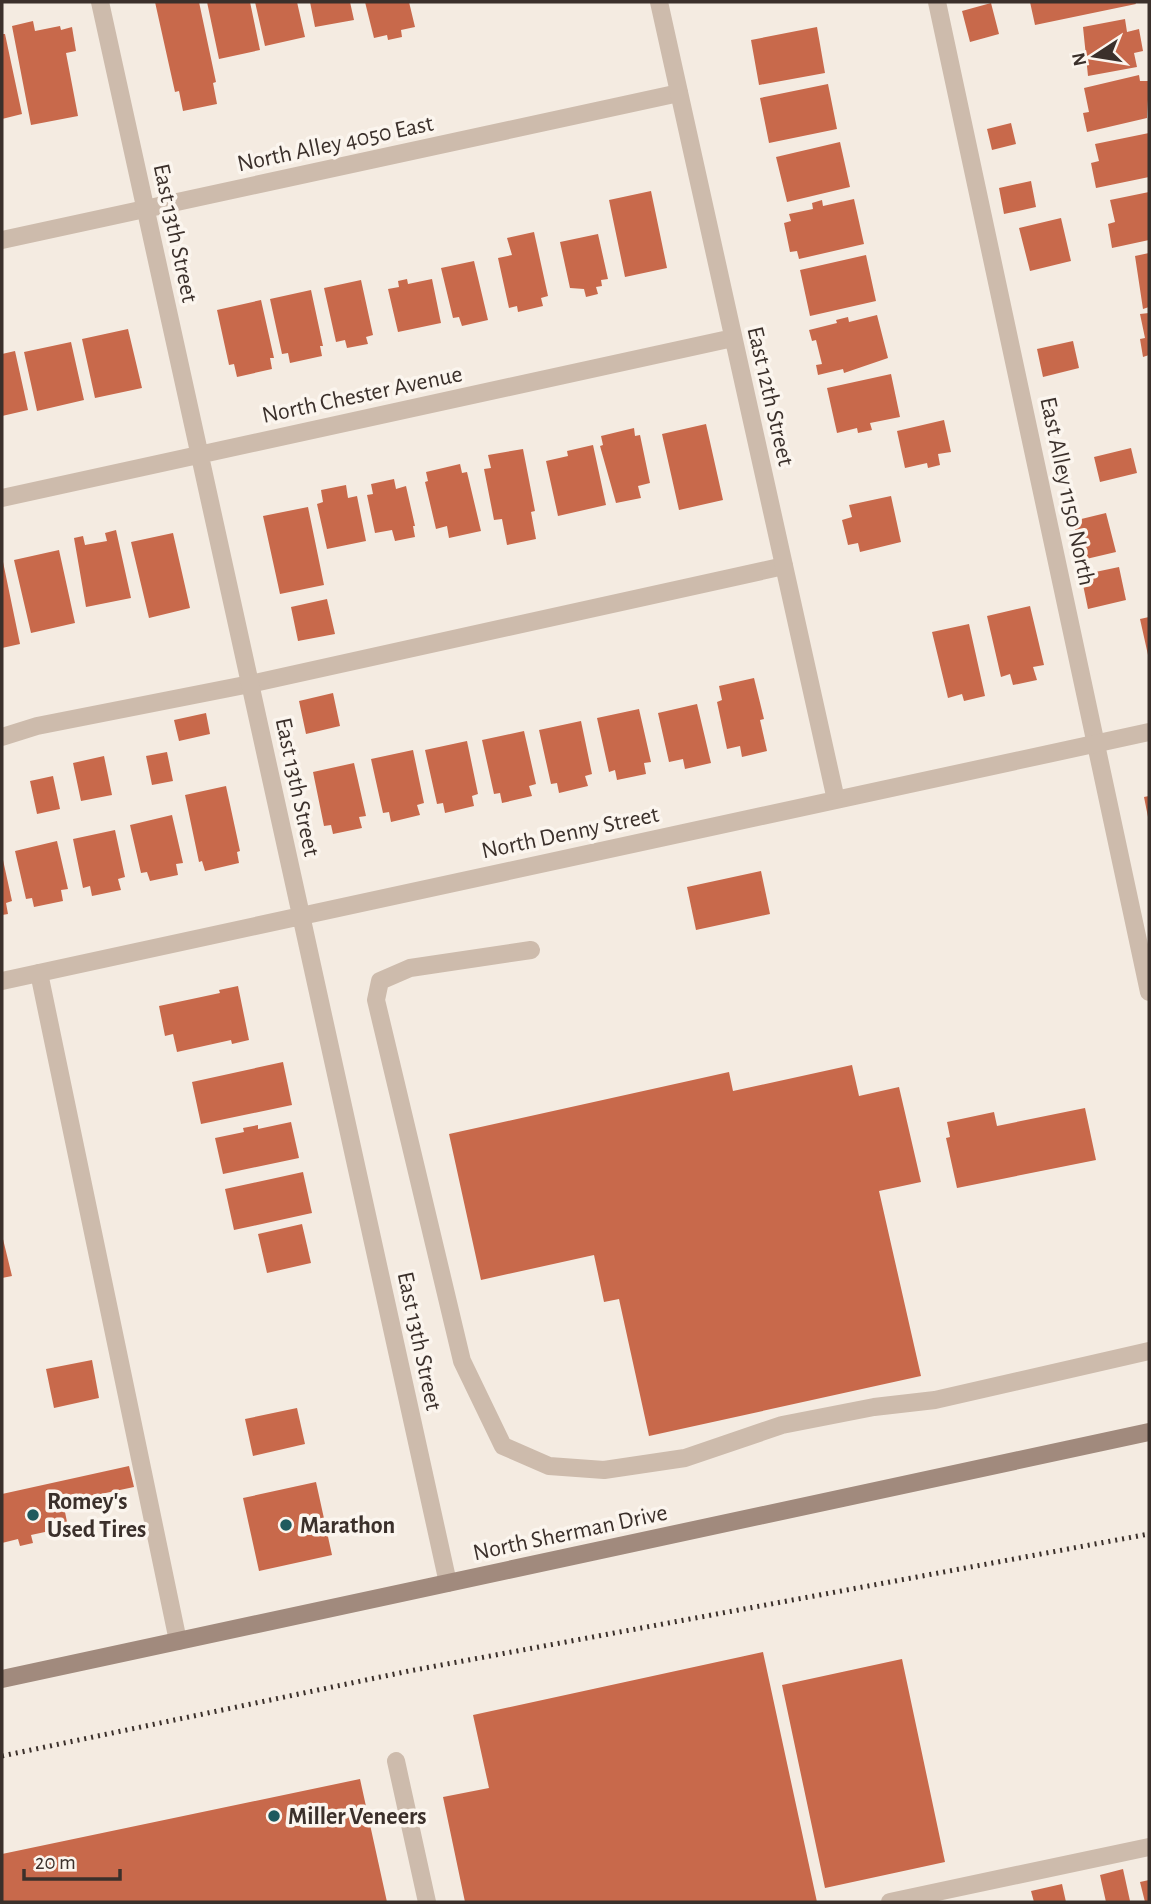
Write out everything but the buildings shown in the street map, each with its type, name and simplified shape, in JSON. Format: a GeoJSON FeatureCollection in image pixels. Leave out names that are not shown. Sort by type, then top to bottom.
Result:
{"type":"FeatureCollection","features":[{"type":"Feature","properties":{"kind":"main road","name":"North Sherman Drive"},"geometry":{"type":"LineString","coordinates":[[2,1679],[1149,1432]]}},
{"type":"Feature","properties":{"kind":"street","name":"East 13th Street"},"geometry":{"type":"LineString","coordinates":[[100,2],[448,1583]]}},
{"type":"Feature","properties":{"kind":"street","name":"East 12th Street"},"geometry":{"type":"LineString","coordinates":[[659,2],[836,800]]}},
{"type":"Feature","properties":{"kind":"street","name":"East Alley 1150 North"},"geometry":{"type":"LineString","coordinates":[[937,2],[1149,992]]}},
{"type":"Feature","properties":{"kind":"street","name":"North Alley 4050 East"},"geometry":{"type":"LineString","coordinates":[[2,240],[679,93]]}},
{"type":"Feature","properties":{"kind":"street","name":"North Chester Avenue"},"geometry":{"type":"LineString","coordinates":[[2,498],[733,338]]}},
{"type":"Feature","properties":{"kind":"street"},"geometry":{"type":"LineString","coordinates":[[2,737],[37,726],[250,684],[784,566]]}},
{"type":"Feature","properties":{"kind":"street","name":"North Denny Street"},"geometry":{"type":"LineString","coordinates":[[2,981],[1149,732]]}},
{"type":"Feature","properties":{"kind":"street"},"geometry":{"type":"LineString","coordinates":[[531,950],[410,968],[380,981],[376,1000],[462,1361],[503,1446],[549,1466],[618,1468],[685,1458],[782,1424],[874,1407],[935,1400],[1149,1350]]}},
{"type":"Feature","properties":{"kind":"street"},"geometry":{"type":"LineString","coordinates":[[38,973],[178,1641]]}},
{"type":"Feature","properties":{"kind":"street"},"geometry":{"type":"LineString","coordinates":[[396,1761],[427,1902]]}},
{"type":"Feature","properties":{"kind":"street"},"geometry":{"type":"LineString","coordinates":[[890,1902],[1149,1847]]}},
{"type":"Feature","properties":{"kind":"railway"},"geometry":{"type":"LineString","coordinates":[[2,1756],[409,1671],[1149,1534]]}},
{"type":"Feature","properties":{"kind":"place","name":"Romey's Used Tires"},"geometry":{"type":"Point","coordinates":[33,1515]}},
{"type":"Feature","properties":{"kind":"place","name":"Marathon"},"geometry":{"type":"Point","coordinates":[286,1525]}},
{"type":"Feature","properties":{"kind":"place","name":"Miller Veneers"},"geometry":{"type":"Point","coordinates":[274,1816]}}]}
